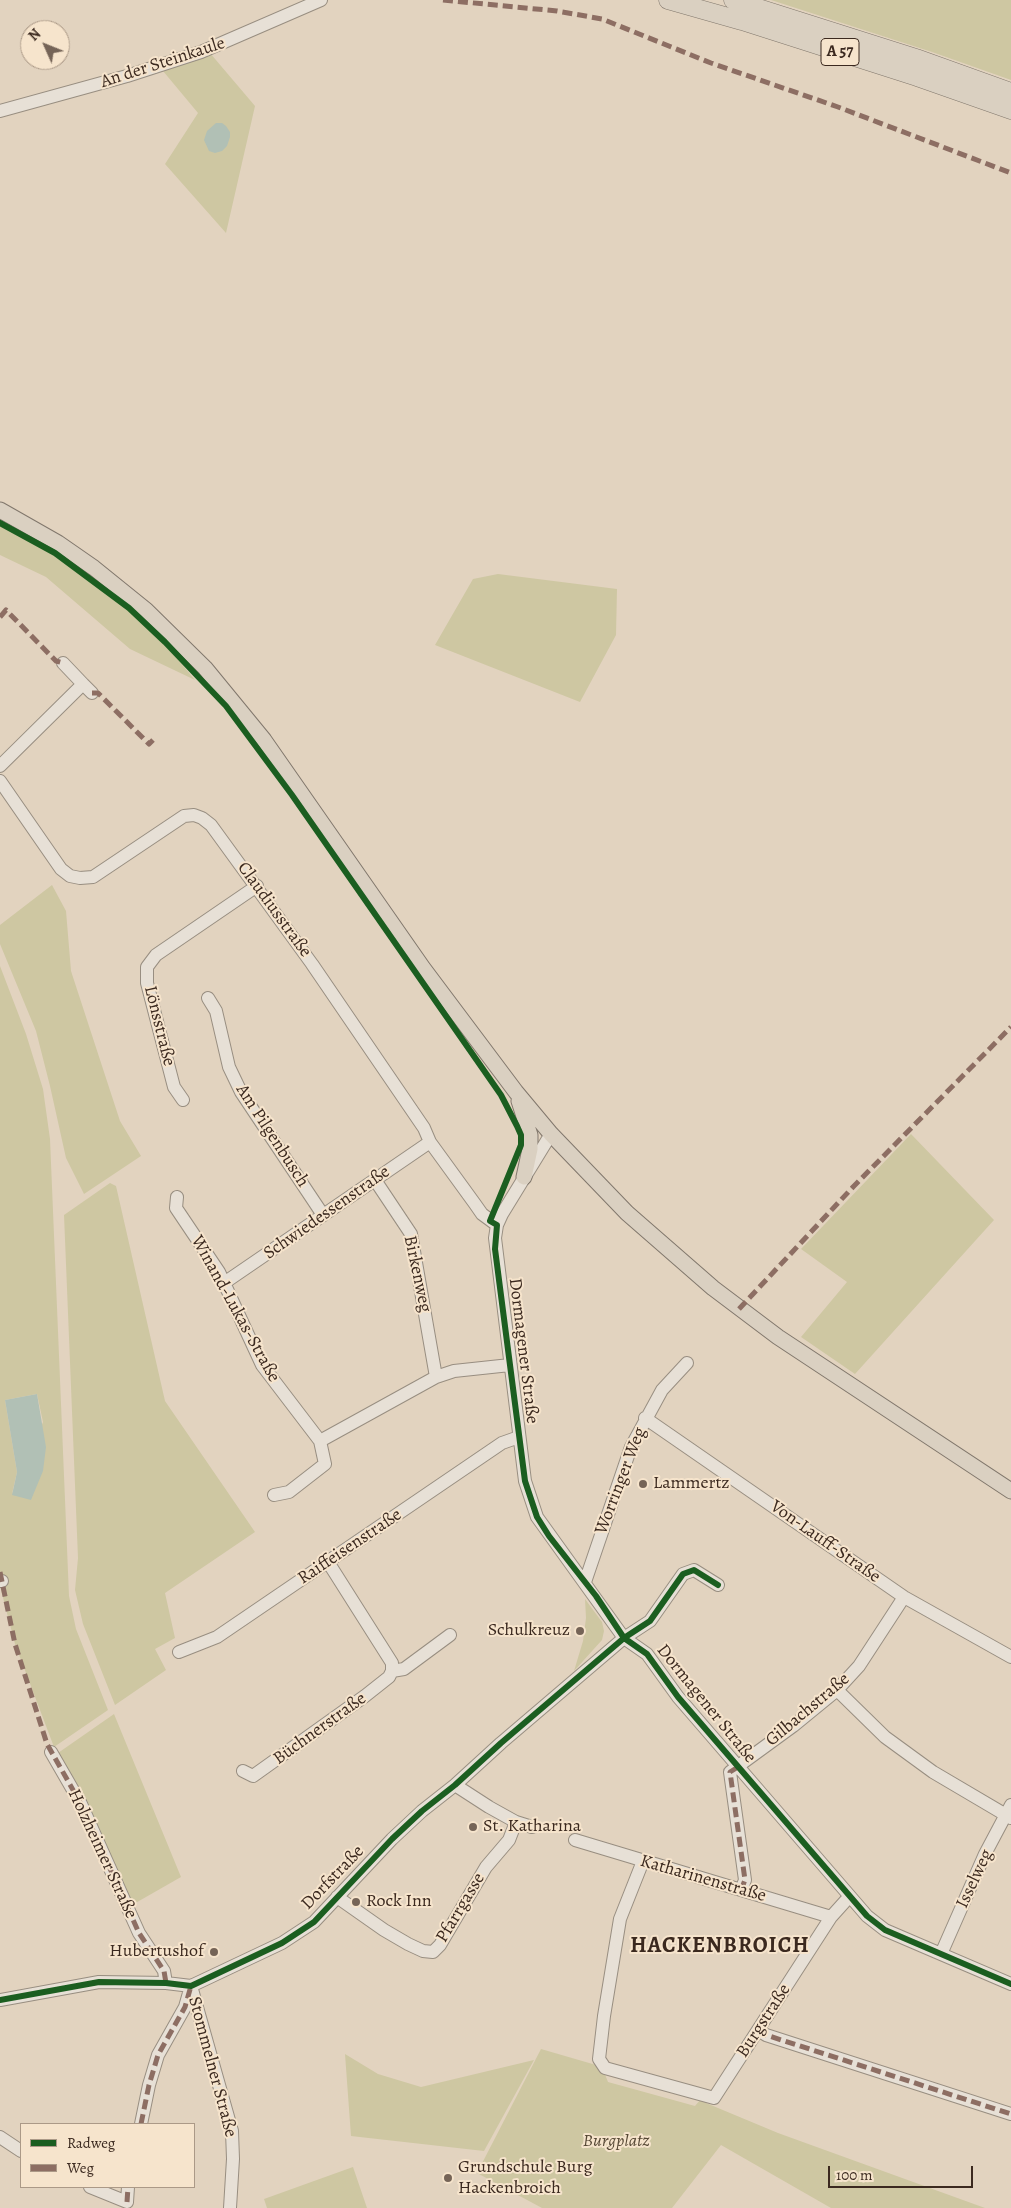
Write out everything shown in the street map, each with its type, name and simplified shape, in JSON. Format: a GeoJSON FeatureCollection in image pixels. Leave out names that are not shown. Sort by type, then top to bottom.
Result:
{"type":"FeatureCollection","features":[{"type":"Feature","properties":{"kind":"highway","name":"A 57"},"geometry":{"type":"LineString","coordinates":[[668,0],[917,77],[1011,110]]}},
{"type":"Feature","properties":{"kind":"highway","name":"A 57"},"geometry":{"type":"LineString","coordinates":[[733,0],[916,58],[1011,92]]}},
{"type":"Feature","properties":{"kind":"main road"},"geometry":{"type":"LineString","coordinates":[[0,510],[58,544],[102,574],[167,629],[204,668],[270,747],[423,968],[516,1092],[551,1134],[627,1213],[739,1309],[810,1359],[1011,1491]]}},
{"type":"Feature","properties":{"kind":"main road"},"geometry":{"type":"LineString","coordinates":[[516,1092],[530,1136],[530,1149],[524,1177]]}},
{"type":"Feature","properties":{"kind":"street","name":"An der Steinkaule"},"geometry":{"type":"LineString","coordinates":[[0,111],[118,78],[201,52],[321,0]]}},
{"type":"Feature","properties":{"kind":"street"},"geometry":{"type":"LineString","coordinates":[[0,766],[88,688],[63,663]]}},
{"type":"Feature","properties":{"kind":"street","name":"Claudiusstraße"},"geometry":{"type":"LineString","coordinates":[[0,781],[61,869],[70,876],[80,878],[92,877],[184,816],[194,815],[211,825],[257,886],[413,1112],[430,1142],[482,1214],[497,1225]]}},
{"type":"Feature","properties":{"kind":"street","name":"Lönsstraße"},"geometry":{"type":"LineString","coordinates":[[183,1100],[174,1087],[147,983],[146,967],[156,955],[257,886]]}},
{"type":"Feature","properties":{"kind":"street","name":"Am Pilgenbusch"},"geometry":{"type":"LineString","coordinates":[[208,998],[216,1011],[230,1067],[241,1092],[323,1215]]}},
{"type":"Feature","properties":{"kind":"street","name":"Dormagener Straße"},"geometry":{"type":"LineString","coordinates":[[551,1134],[497,1225],[495,1250],[525,1481],[537,1517],[624,1638],[647,1654],[678,1697],[849,1897],[876,1924],[885,1930],[1011,1984]]}},
{"type":"Feature","properties":{"kind":"street","name":"Schwiedessenstraße"},"geometry":{"type":"LineString","coordinates":[[224,1283],[430,1142]]}},
{"type":"Feature","properties":{"kind":"street","name":"Birkenweg"},"geometry":{"type":"LineString","coordinates":[[375,1180],[411,1234],[436,1377]]}},
{"type":"Feature","properties":{"kind":"street","name":"Winand-Lukas-Straße"},"geometry":{"type":"LineString","coordinates":[[177,1197],[176,1208],[219,1272],[262,1365],[320,1441]]}},
{"type":"Feature","properties":{"kind":"street","name":"Worringer Weg"},"geometry":{"type":"LineString","coordinates":[[585,1582],[631,1447],[645,1418],[662,1390],[687,1363]]}},
{"type":"Feature","properties":{"kind":"street"},"geometry":{"type":"LineString","coordinates":[[274,1495],[289,1492],[325,1464],[320,1441],[436,1377],[454,1371],[510,1365]]}},
{"type":"Feature","properties":{"kind":"street","name":"Von-Lauff-Straße"},"geometry":{"type":"LineString","coordinates":[[645,1418],[904,1597],[1011,1657]]}},
{"type":"Feature","properties":{"kind":"street","name":"Raiffeisenstraße"},"geometry":{"type":"LineString","coordinates":[[179,1652],[217,1637],[502,1443],[519,1437]]}},
{"type":"Feature","properties":{"kind":"street"},"geometry":{"type":"LineString","coordinates":[[328,1562],[392,1663],[392,1671]]}},
{"type":"Feature","properties":{"kind":"street","name":"Dorfstraße"},"geometry":{"type":"LineString","coordinates":[[190,1986],[282,1943],[314,1922],[392,1839],[422,1811],[455,1785],[501,1743],[624,1638],[650,1621],[687,1571],[694,1570],[718,1585]]}},
{"type":"Feature","properties":{"kind":"street","name":"Gilbachstraße"},"geometry":{"type":"LineString","coordinates":[[738,1767],[837,1690],[859,1666],[904,1597]]}},
{"type":"Feature","properties":{"kind":"street","name":"Büchnerstraße"},"geometry":{"type":"LineString","coordinates":[[243,1771],[253,1776],[260,1772],[365,1696],[389,1677],[392,1671],[404,1668],[450,1636]]}},
{"type":"Feature","properties":{"kind":"street"},"geometry":{"type":"LineString","coordinates":[[837,1690],[885,1736],[932,1772],[1009,1813]]}},
{"type":"Feature","properties":{"kind":"street","name":"Holzheimer Straße"},"geometry":{"type":"LineString","coordinates":[[51,1752],[80,1804],[139,1933],[164,1971],[166,1982]]}},
{"type":"Feature","properties":{"kind":"street"},"geometry":{"type":"LineString","coordinates":[[738,1767],[730,1772],[745,1880],[742,1890]]}},
{"type":"Feature","properties":{"kind":"street"},"geometry":{"type":"LineString","coordinates":[[455,1785],[516,1822],[532,1827]]}},
{"type":"Feature","properties":{"kind":"street","name":"Isselweg"},"geometry":{"type":"LineString","coordinates":[[941,1954],[985,1854],[1009,1813]]}},
{"type":"Feature","properties":{"kind":"street","name":"Pfarrgasse"},"geometry":{"type":"LineString","coordinates":[[338,1897],[400,1939],[423,1951],[434,1952],[486,1867],[509,1840],[516,1822]]}},
{"type":"Feature","properties":{"kind":"street","name":"Katharinenstraße"},"geometry":{"type":"LineString","coordinates":[[575,1840],[831,1917]]}},
{"type":"Feature","properties":{"kind":"street","name":"Burgstraße"},"geometry":{"type":"LineString","coordinates":[[643,1861],[620,1918],[599,2059],[605,2068],[714,2098],[831,1917],[849,1897]]}},
{"type":"Feature","properties":{"kind":"street"},"geometry":{"type":"LineString","coordinates":[[0,2000],[99,1982],[166,1982],[190,1986],[184,2007],[158,2055],[149,2085],[141,2123]]}},
{"type":"Feature","properties":{"kind":"street","name":"Stommelner Straße"},"geometry":{"type":"LineString","coordinates":[[190,1986],[232,2131],[233,2159],[230,2208]]}},
{"type":"Feature","properties":{"kind":"street"},"geometry":{"type":"LineString","coordinates":[[758,2030],[773,2037],[1011,2114]]}},
{"type":"Feature","properties":{"kind":"street"},"geometry":{"type":"LineString","coordinates":[[0,2137],[20,2150]]}},
{"type":"Feature","properties":{"kind":"street"},"geometry":{"type":"LineString","coordinates":[[92,2188],[127,2202],[128,2188]]}},
{"type":"Feature","properties":{"kind":"green space"},"geometry":{"type":"Polygon","coordinates":[[[771,0],[1011,0],[1011,80],[932,52],[771,0]]]}},
{"type":"Feature","properties":{"kind":"green space"},"geometry":{"type":"Polygon","coordinates":[[[210,53],[255,106],[226,233],[165,164],[198,113],[163,71],[210,53]]]}},
{"type":"Feature","properties":{"kind":"green space"},"geometry":{"type":"Polygon","coordinates":[[[0,525],[53,555],[128,610],[164,643],[195,680],[130,649],[46,577],[0,555],[0,525]]]}},
{"type":"Feature","properties":{"kind":"green space"},"geometry":{"type":"Polygon","coordinates":[[[498,574],[617,589],[616,635],[580,702],[435,645],[473,579],[498,574]]]}},
{"type":"Feature","properties":{"kind":"green space"},"geometry":{"type":"Polygon","coordinates":[[[52,885],[66,911],[71,971],[120,1121],[141,1156],[84,1194],[66,1158],[36,1031],[0,944],[0,925],[52,885]]]}},
{"type":"Feature","properties":{"kind":"green space"},"geometry":{"type":"Polygon","coordinates":[[[0,966],[26,1034],[43,1089],[50,1139],[69,1596],[76,1629],[108,1710],[54,1747],[15,1644],[0,1586],[0,966]],[[37,1394],[5,1400],[17,1472],[12,1494],[43,1422],[37,1394]]]}},
{"type":"Feature","properties":{"kind":"green space"},"geometry":{"type":"Polygon","coordinates":[[[911,1134],[994,1220],[855,1374],[801,1337],[847,1282],[801,1249],[911,1134]]]}},
{"type":"Feature","properties":{"kind":"green space"},"geometry":{"type":"Polygon","coordinates":[[[110,1183],[116,1186],[165,1401],[255,1532],[165,1593],[175,1638],[155,1649],[166,1670],[115,1705],[83,1624],[75,1590],[78,1558],[64,1215],[110,1183]]]}},
{"type":"Feature","properties":{"kind":"green space"},"geometry":{"type":"Polygon","coordinates":[[[585,1599],[602,1622],[604,1631],[602,1640],[574,1671],[583,1641],[586,1618],[585,1599]]]}},
{"type":"Feature","properties":{"kind":"green space"},"geometry":{"type":"Polygon","coordinates":[[[114,1714],[181,1877],[132,1905],[83,1793],[58,1753],[114,1714]]]}},
{"type":"Feature","properties":{"kind":"green space","name":"Burgplatz"},"geometry":{"type":"Polygon","coordinates":[[[541,2049],[596,2065],[604,2072],[608,2082],[695,2106],[700,2100],[704,2101],[778,2133],[985,2208],[831,2208],[721,2145],[672,2208],[542,2208],[477,2173],[541,2049]]]}},
{"type":"Feature","properties":{"kind":"green space"},"geometry":{"type":"Polygon","coordinates":[[[345,2054],[378,2074],[421,2087],[534,2060],[484,2151],[351,2136],[345,2054]]]}},
{"type":"Feature","properties":{"kind":"green space"},"geometry":{"type":"Polygon","coordinates":[[[353,2167],[367,2208],[267,2208],[264,2199],[353,2167]]]}},
{"type":"Feature","properties":{"kind":"shaded area"},"geometry":{"type":"Polygon","coordinates":[[[216,123],[222,123],[226,126],[230,132],[230,137],[227,146],[222,151],[215,153],[209,151],[204,140],[207,131],[216,123]]]}},
{"type":"Feature","properties":{"kind":"shaded area"},"geometry":{"type":"Polygon","coordinates":[[[37,1394],[46,1447],[43,1471],[31,1500],[12,1495],[17,1472],[5,1400],[37,1394]]]}},
{"type":"Feature","properties":{"kind":"marked path"},"geometry":{"type":"LineString","coordinates":[[443,0],[557,11],[602,19],[711,63],[838,107],[1011,173]]}},
{"type":"Feature","properties":{"kind":"marked path"},"geometry":{"type":"LineString","coordinates":[[0,617],[6,610],[56,661],[63,663]]}},
{"type":"Feature","properties":{"kind":"marked path"},"geometry":{"type":"LineString","coordinates":[[92,693],[98,693],[149,744],[153,740]]}},
{"type":"Feature","properties":{"kind":"marked path"},"geometry":{"type":"LineString","coordinates":[[739,1309],[853,1187],[1011,1027]]}},
{"type":"Feature","properties":{"kind":"marked path"},"geometry":{"type":"LineString","coordinates":[[0,1572],[15,1644],[47,1744],[81,1804],[139,1933],[164,1971],[166,1983]]}},
{"type":"Feature","properties":{"kind":"marked path"},"geometry":{"type":"LineString","coordinates":[[738,1767],[730,1772],[745,1880],[741,1890]]}},
{"type":"Feature","properties":{"kind":"marked path"},"geometry":{"type":"LineString","coordinates":[[141,2123],[149,2085],[158,2055],[185,2007],[191,1986]]}},
{"type":"Feature","properties":{"kind":"marked path"},"geometry":{"type":"LineString","coordinates":[[758,2030],[766,2035],[1011,2114]]}},
{"type":"Feature","properties":{"kind":"marked path"},"geometry":{"type":"LineString","coordinates":[[127,2202],[128,2188]]}},
{"type":"Feature","properties":{"kind":"cycle path"},"geometry":{"type":"LineString","coordinates":[[0,523],[55,553],[129,608],[165,642],[226,706],[292,795],[501,1095],[521,1135],[521,1145],[490,1221],[497,1225],[495,1249],[525,1481],[537,1517],[549,1536],[596,1596],[624,1638],[647,1654],[678,1697],[867,1916],[885,1930],[1011,1984]]}},
{"type":"Feature","properties":{"kind":"cycle path"},"geometry":{"type":"LineString","coordinates":[[0,2000],[99,1982],[166,1983],[191,1986],[282,1943],[314,1922],[392,1839],[422,1811],[455,1785],[501,1743],[624,1638],[650,1621],[683,1574],[694,1570],[718,1585]]}},
{"type":"Feature","properties":{"kind":"place","name":"Lammertz"},"geometry":{"type":"Point","coordinates":[643,1484]}},
{"type":"Feature","properties":{"kind":"place","name":"Schulkreuz"},"geometry":{"type":"Point","coordinates":[580,1631]}},
{"type":"Feature","properties":{"kind":"place","name":"St. Katharina"},"geometry":{"type":"Point","coordinates":[473,1827]}},
{"type":"Feature","properties":{"kind":"place","name":"Rock Inn"},"geometry":{"type":"Point","coordinates":[356,1902]}},
{"type":"Feature","properties":{"kind":"place","name":"Hubertushof"},"geometry":{"type":"Point","coordinates":[214,1952]}},
{"type":"Feature","properties":{"kind":"place","name":"Grundschule Burg Hackenbroich"},"geometry":{"type":"Point","coordinates":[448,2178]}},
{"type":"Feature","properties":{"kind":"district","name":"HACKENBROICH"},"geometry":{"type":"Point","coordinates":[720,1947]}}]}
